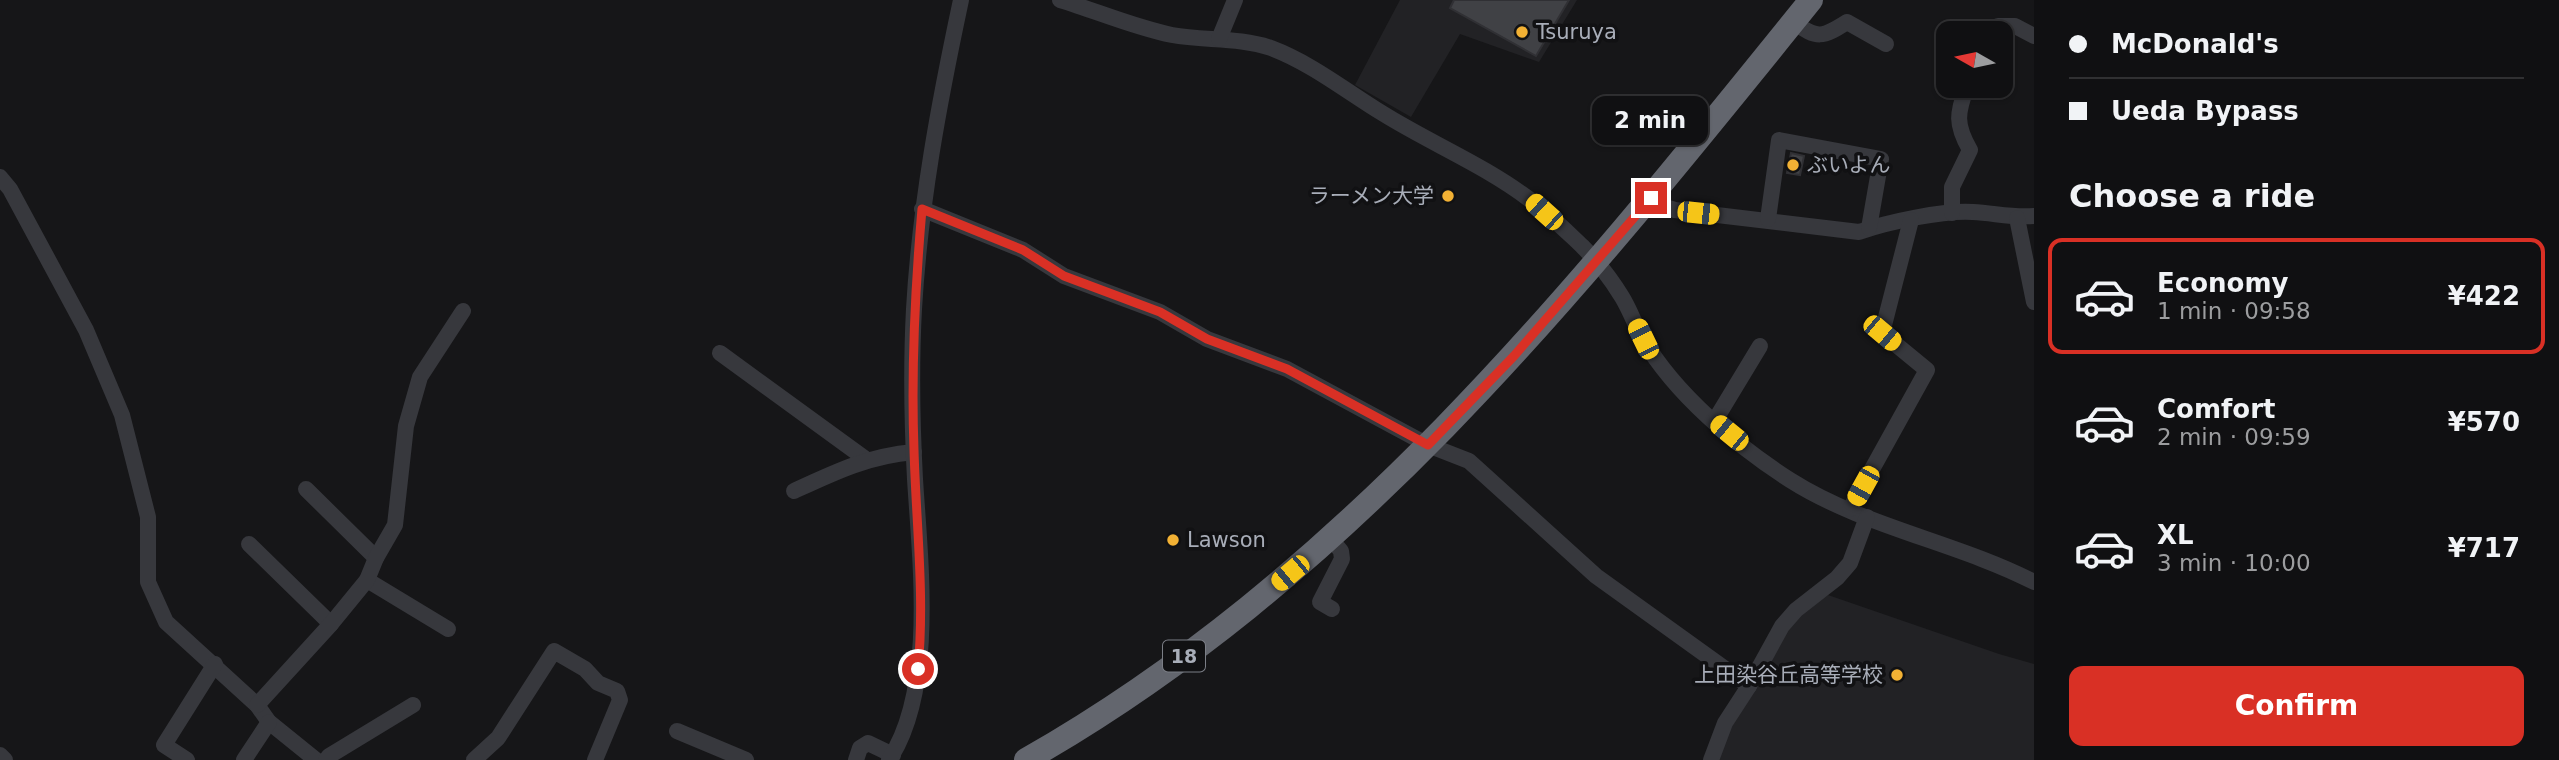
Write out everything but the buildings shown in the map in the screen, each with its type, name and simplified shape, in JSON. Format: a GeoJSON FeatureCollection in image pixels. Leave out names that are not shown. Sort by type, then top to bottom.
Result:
{"type":"FeatureCollection","features":[{"type":"Feature","properties":{"kind":"highway","name":"18"},"geometry":{"type":"LineString","coordinates":[[1026,760],[1100,714],[1183,657],[1332,539],[1514,356],[1651,198],[1811,0]]}},
{"type":"Feature","properties":{"kind":"street"},"geometry":{"type":"LineString","coordinates":[[856,760],[860,748],[868,743],[891,757],[911,707],[919,655],[920,568],[914,452],[914,312],[922,209],[937,109],[961,0]]}},
{"type":"Feature","properties":{"kind":"street"},"geometry":{"type":"LineString","coordinates":[[1060,0],[1125,23],[1174,35],[1219,38],[1269,47],[1301,62],[1384,114],[1491,175],[1530,199],[1597,262],[1622,297],[1643,339],[1670,377],[1714,422],[1789,480],[1815,495],[1867,517],[2011,570],[2034,582]]}},
{"type":"Feature","properties":{"kind":"street"},"geometry":{"type":"LineString","coordinates":[[1219,38],[1235,0]]}},
{"type":"Feature","properties":{"kind":"street"},"geometry":{"type":"LineString","coordinates":[[1793,22],[1814,35],[1823,35],[1847,22],[1886,44]]}},
{"type":"Feature","properties":{"kind":"street"},"geometry":{"type":"LineString","coordinates":[[2013,26],[2034,36]]}},
{"type":"Feature","properties":{"kind":"street"},"geometry":{"type":"LineString","coordinates":[[1952,213],[1952,187],[1970,150],[1960,133],[1958,113],[1963,98]]}},
{"type":"Feature","properties":{"kind":"street"},"geometry":{"type":"LineString","coordinates":[[1768,219],[1779,140],[1881,159],[1869,228]]}},
{"type":"Feature","properties":{"kind":"street"},"geometry":{"type":"LineString","coordinates":[[0,177],[10,189],[86,330],[122,415],[148,517],[148,582],[166,622],[215,664],[257,705],[269,722],[316,760]]}},
{"type":"Feature","properties":{"kind":"street"},"geometry":{"type":"LineString","coordinates":[[1651,198],[1675,210],[1768,219],[1859,232],[1885,223],[1952,213],[1972,212],[2017,218],[2034,216]]}},
{"type":"Feature","properties":{"kind":"street"},"geometry":{"type":"LineString","coordinates":[[922,209],[1023,250],[1064,276],[1160,312],[1207,339],[1287,369],[1428,445],[1469,461],[1596,576],[1749,686]]}},
{"type":"Feature","properties":{"kind":"street"},"geometry":{"type":"LineString","coordinates":[[2017,218],[2034,302]]}},
{"type":"Feature","properties":{"kind":"street"},"geometry":{"type":"LineString","coordinates":[[1850,509],[1927,370],[1882,333],[1911,220]]}},
{"type":"Feature","properties":{"kind":"street"},"geometry":{"type":"LineString","coordinates":[[257,705],[367,580],[395,525],[406,426],[420,377],[463,311]]}},
{"type":"Feature","properties":{"kind":"street"},"geometry":{"type":"LineString","coordinates":[[1714,422],[1760,346]]}},
{"type":"Feature","properties":{"kind":"street"},"geometry":{"type":"LineString","coordinates":[[720,353],[867,460]]}},
{"type":"Feature","properties":{"kind":"street"},"geometry":{"type":"LineString","coordinates":[[794,491],[884,454],[914,452]]}},
{"type":"Feature","properties":{"kind":"street"},"geometry":{"type":"LineString","coordinates":[[306,489],[376,558]]}},
{"type":"Feature","properties":{"kind":"street"},"geometry":{"type":"LineString","coordinates":[[1711,760],[1725,723],[1782,626],[1796,610],[1837,578],[1850,563],[1867,517]]}},
{"type":"Feature","properties":{"kind":"street"},"geometry":{"type":"LineString","coordinates":[[1332,539],[1341,551],[1342,559],[1320,603],[1332,609]]}},
{"type":"Feature","properties":{"kind":"street"},"geometry":{"type":"LineString","coordinates":[[249,544],[331,624]]}},
{"type":"Feature","properties":{"kind":"street"},"geometry":{"type":"LineString","coordinates":[[367,580],[448,629]]}},
{"type":"Feature","properties":{"kind":"street"},"geometry":{"type":"LineString","coordinates":[[474,760],[498,738],[554,651],[585,669],[598,683],[617,691],[620,700],[595,760]]}},
{"type":"Feature","properties":{"kind":"street"},"geometry":{"type":"LineString","coordinates":[[187,760],[164,745],[215,664]]}},
{"type":"Feature","properties":{"kind":"street"},"geometry":{"type":"LineString","coordinates":[[326,760],[328,756],[413,705]]}},
{"type":"Feature","properties":{"kind":"street"},"geometry":{"type":"LineString","coordinates":[[244,760],[269,722]]}},
{"type":"Feature","properties":{"kind":"street"},"geometry":{"type":"LineString","coordinates":[[677,731],[746,760]]}},
{"type":"Feature","properties":{"kind":"street"},"geometry":{"type":"LineString","coordinates":[[0,755],[5,760]]}},
{"type":"Feature","properties":{"kind":"shaded area"},"geometry":{"type":"Polygon","coordinates":[[[1400,0],[1577,0],[1539,62],[1460,34],[1411,117],[1355,85],[1400,0]]]}},
{"type":"Feature","properties":{"kind":"shaded area","name":"上田染谷丘高等学校"},"geometry":{"type":"Polygon","coordinates":[[[1828,595],[2034,664],[2034,760],[1713,760],[1787,629],[1802,613],[1828,595]]]}},
{"type":"Feature","properties":{"kind":"place","name":"Tsuruya"},"geometry":{"type":"Point","coordinates":[1522,32]}},
{"type":"Feature","properties":{"kind":"place","name":"ぶいよん"},"geometry":{"type":"Point","coordinates":[1793,165]}},
{"type":"Feature","properties":{"kind":"place","name":"ラーメン大学"},"geometry":{"type":"Point","coordinates":[1448,196]}},
{"type":"Feature","properties":{"kind":"place","name":"Lawson"},"geometry":{"type":"Point","coordinates":[1173,540]}},
{"type":"Feature","properties":{"kind":"place","name":"上田染谷丘高等学校"},"geometry":{"type":"Point","coordinates":[1897,675]}},
{"type":"Feature","properties":{"kind":"route"},"geometry":{"type":"LineString","coordinates":[[918,669],[921,616],[913,386],[914,312],[922,209],[1023,250],[1064,276],[1160,312],[1207,339],[1287,369],[1428,445],[1514,356],[1651,198]]}}]}
